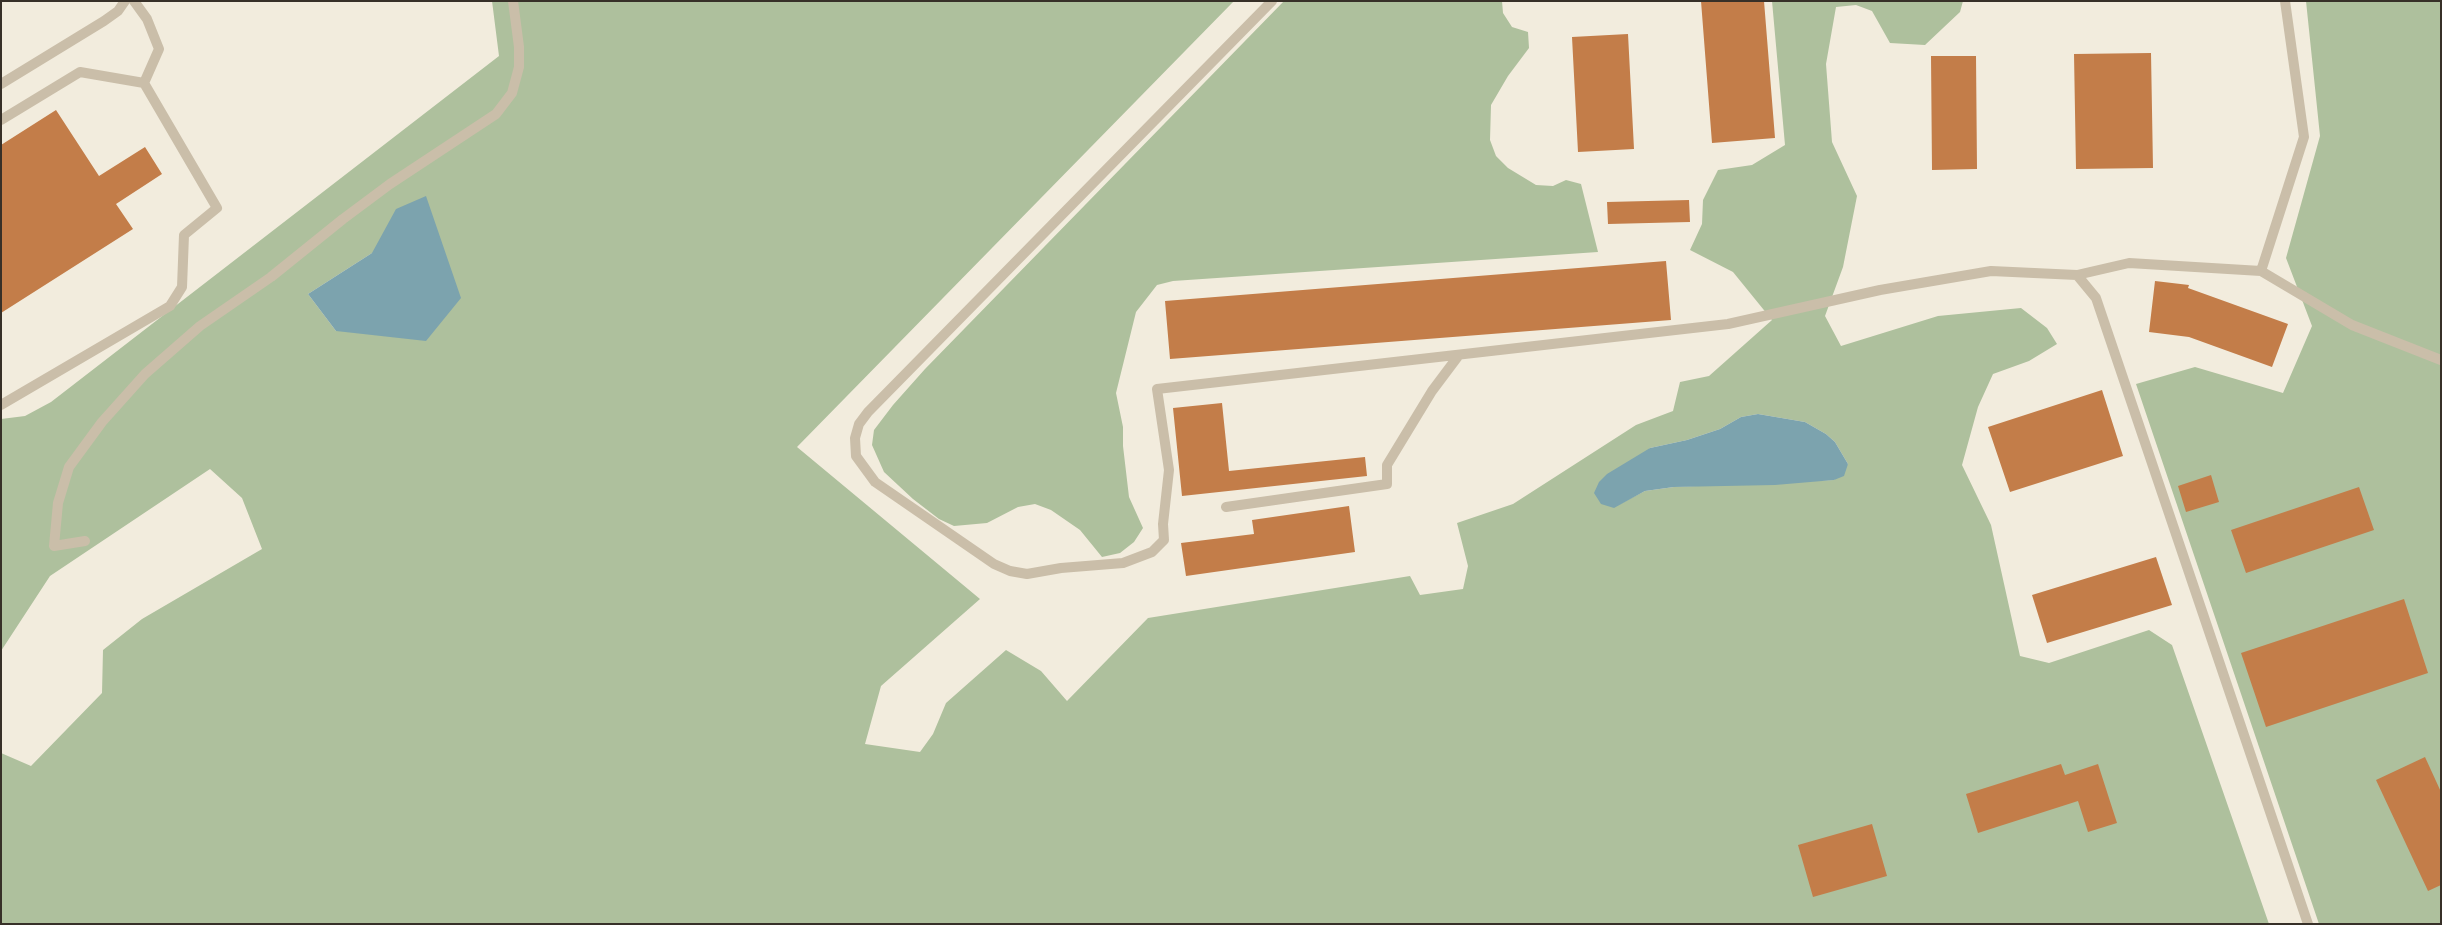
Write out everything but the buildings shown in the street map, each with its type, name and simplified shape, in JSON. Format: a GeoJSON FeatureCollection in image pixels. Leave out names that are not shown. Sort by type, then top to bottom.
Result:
{"type":"FeatureCollection","features":[{"type":"Feature","properties":{"kind":"lane"},"geometry":{"type":"LineString","coordinates":[[1,84],[104,21],[118,11],[125,1]]}},
{"type":"Feature","properties":{"kind":"lane"},"geometry":{"type":"LineString","coordinates":[[134,1],[147,19],[159,49],[144,83]]}},
{"type":"Feature","properties":{"kind":"lane"},"geometry":{"type":"LineString","coordinates":[[85,541],[54,546],[58,503],[69,467],[102,422],[145,374],[200,326],[272,277],[390,184],[496,114],[512,93],[519,67],[519,47],[513,1]]}},
{"type":"Feature","properties":{"kind":"lane"},"geometry":{"type":"LineString","coordinates":[[1272,1],[868,412],[859,424],[854,438],[856,456],[875,482],[994,564],[1010,571],[1027,574],[1061,568],[1123,562],[1152,552],[1164,540],[1163,524],[1169,470],[1156,389],[1728,324],[1880,290],[1991,271],[2077,274],[2129,263],[2260,271],[2352,325],[2441,360]]}},
{"type":"Feature","properties":{"kind":"lane"},"geometry":{"type":"LineString","coordinates":[[2260,271],[2304,137],[2286,1]]}},
{"type":"Feature","properties":{"kind":"lane"},"geometry":{"type":"LineString","coordinates":[[1,120],[80,72],[144,83],[218,208],[184,234],[182,287],[170,306],[1,405]]}},
{"type":"Feature","properties":{"kind":"lane"},"geometry":{"type":"LineString","coordinates":[[2077,274],[2096,298],[2308,924]]}},
{"type":"Feature","properties":{"kind":"lane"},"geometry":{"type":"LineString","coordinates":[[1226,507],[1387,484],[1387,465],[1432,391],[1458,355]]}},
{"type":"Feature","properties":{"kind":"green space"},"geometry":{"type":"Polygon","coordinates":[[[492,1],[1234,1],[797,447],[980,599],[881,686],[865,744],[920,752],[933,734],[946,703],[1006,650],[1041,671],[1067,701],[1148,618],[1410,576],[1420,595],[1463,589],[1468,566],[1457,523],[1513,504],[1636,425],[1673,411],[1680,382],[1709,376],[1772,320],[1733,272],[1690,250],[1702,224],[1703,200],[1718,170],[1752,165],[1785,145],[1772,1],[1963,1],[1960,12],[1925,45],[1890,43],[1872,11],[1856,5],[1836,7],[1826,64],[1832,142],[1857,196],[1843,267],[1825,316],[1841,346],[1938,316],[2021,308],[2047,328],[2057,344],[2029,361],[1993,374],[1978,407],[1962,465],[1991,525],[2020,656],[2049,663],[2149,630],[2172,645],[2269,924],[1,924],[1,753],[31,766],[102,693],[103,650],[142,619],[262,549],[242,498],[210,469],[50,576],[1,651],[1,419],[25,416],[51,402],[499,56],[492,1]],[[372,253],[308,294],[336,331],[372,253]],[[1758,414],[1741,417],[1720,429],[1687,440],[1650,448],[1614,507],[1645,491],[1674,487],[1834,480],[1848,464],[1835,442],[1826,434],[1805,422],[1758,414]]]}},
{"type":"Feature","properties":{"kind":"green space"},"geometry":{"type":"Polygon","coordinates":[[[1284,1],[1502,1],[1503,13],[1512,27],[1528,32],[1529,48],[1508,76],[1491,105],[1490,140],[1496,156],[1508,168],[1536,185],[1553,186],[1566,180],[1581,184],[1598,252],[1173,281],[1157,285],[1136,312],[1116,393],[1123,427],[1123,446],[1129,497],[1143,528],[1134,542],[1120,553],[1102,557],[1080,530],[1051,510],[1035,504],[1018,507],[987,523],[954,526],[939,519],[913,499],[884,472],[872,445],[874,430],[925,369],[1284,1]]]}},
{"type":"Feature","properties":{"kind":"green space"},"geometry":{"type":"Polygon","coordinates":[[[2306,1],[2441,1],[2441,924],[2319,924],[2136,384],[2195,367],[2283,393],[2312,326],[2286,258],[2320,136],[2306,1]]]}},
{"type":"Feature","properties":{"kind":"water"},"geometry":{"type":"Polygon","coordinates":[[[426,196],[461,298],[426,341],[336,331],[308,294],[372,253],[396,209],[426,196]]]}},
{"type":"Feature","properties":{"kind":"water"},"geometry":{"type":"Polygon","coordinates":[[[1758,414],[1805,422],[1826,434],[1835,442],[1848,464],[1844,476],[1834,480],[1775,485],[1674,487],[1645,491],[1614,508],[1601,504],[1594,493],[1599,482],[1607,474],[1650,448],[1687,440],[1720,429],[1741,417],[1758,414]]]}}]}
